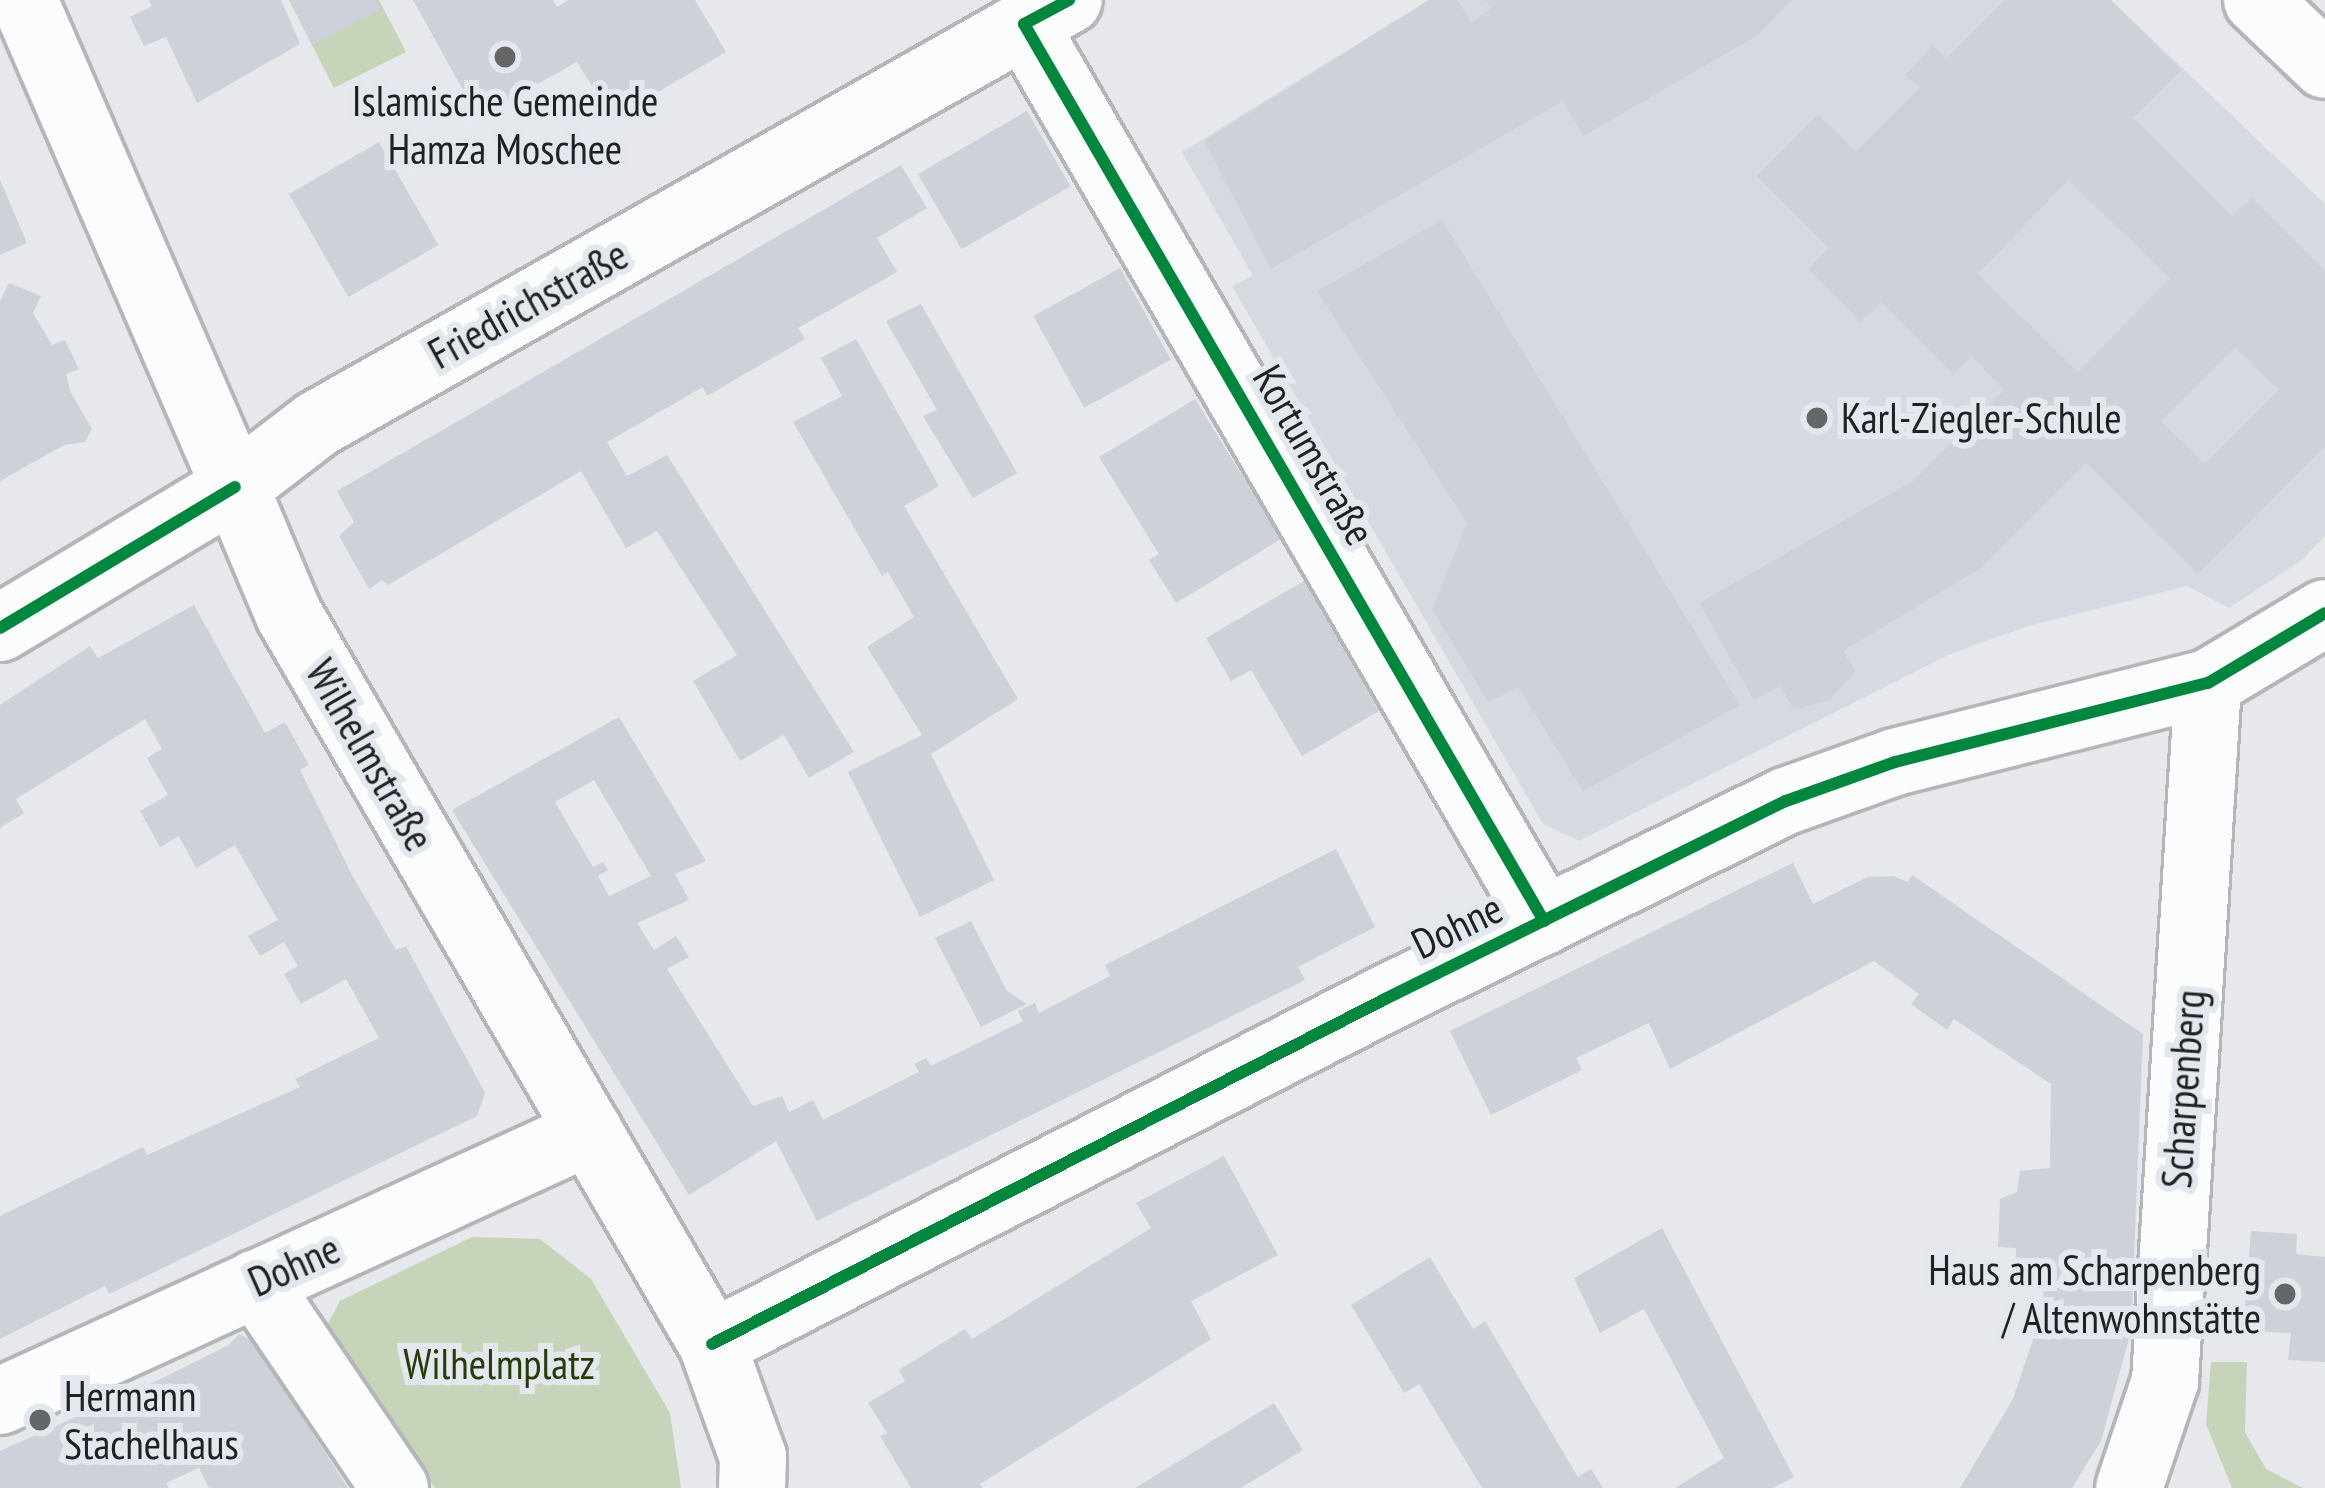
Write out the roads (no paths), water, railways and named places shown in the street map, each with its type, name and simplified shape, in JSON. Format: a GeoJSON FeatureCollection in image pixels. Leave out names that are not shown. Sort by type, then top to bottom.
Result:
{"type":"FeatureCollection","features":[{"type":"Feature","properties":{"kind":"street","name":"Wilhelmstraße"},"geometry":{"type":"LineString","coordinates":[[24,0],[289,615],[712,1344],[753,1457],[752,1488]]}},
{"type":"Feature","properties":{"kind":"street"},"geometry":{"type":"LineString","coordinates":[[2257,0],[2325,65]]}},
{"type":"Feature","properties":{"kind":"street","name":"Friedrichstraße"},"geometry":{"type":"LineString","coordinates":[[0,628],[235,488],[317,424],[1046,12]]}},
{"type":"Feature","properties":{"kind":"street","name":"Kortumstraße"},"geometry":{"type":"LineString","coordinates":[[1046,12],[1544,920]]}},
{"type":"Feature","properties":{"kind":"street","name":"Dohne"},"geometry":{"type":"LineString","coordinates":[[712,1344],[1544,920],[1808,794],[1895,763],[2208,683],[2325,613]]}},
{"type":"Feature","properties":{"kind":"street","name":"Scharpenberg"},"geometry":{"type":"LineString","coordinates":[[2129,1488],[2165,1381],[2208,683]]}},
{"type":"Feature","properties":{"kind":"street","name":"Dohne"},"geometry":{"type":"LineString","coordinates":[[0,1401],[589,1132]]}},
{"type":"Feature","properties":{"kind":"street"},"geometry":{"type":"LineString","coordinates":[[256,1282],[395,1488]]}},
{"type":"Feature","properties":{"kind":"place","name":"Islamische Gemeinde Hamza Moschee"},"geometry":{"type":"Point","coordinates":[505,57]}},
{"type":"Feature","properties":{"kind":"place","name":"Karl-Ziegler-Schule"},"geometry":{"type":"Point","coordinates":[1817,418]}},
{"type":"Feature","properties":{"kind":"place","name":"Haus am Scharpenberg / Altenwohnstätte"},"geometry":{"type":"Point","coordinates":[2285,1294]}},
{"type":"Feature","properties":{"kind":"place","name":"Hermann Stachelhaus"},"geometry":{"type":"Point","coordinates":[40,1420]}},
{"type":"Feature","properties":{"kind":"park label","name":"Wilhelmplatz"},"geometry":{"type":"Point","coordinates":[499,1364]}}]}
